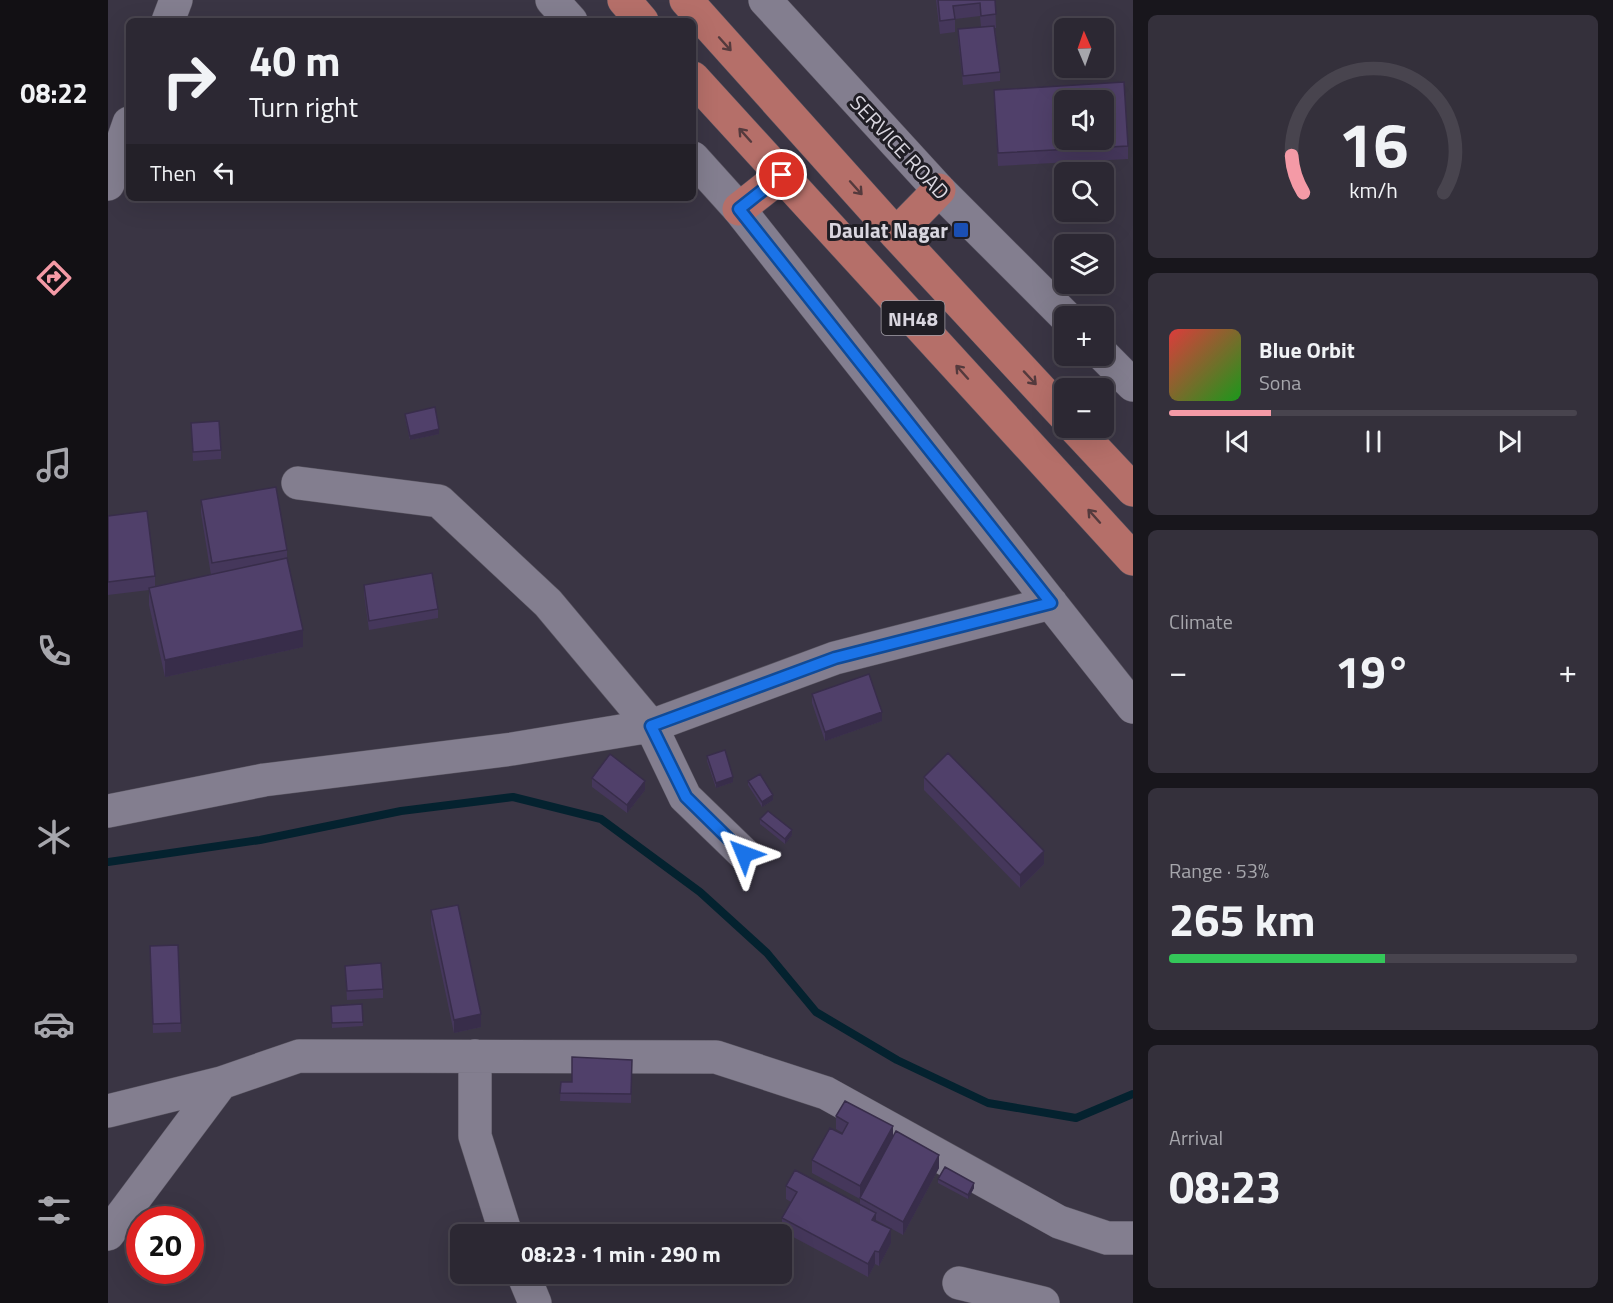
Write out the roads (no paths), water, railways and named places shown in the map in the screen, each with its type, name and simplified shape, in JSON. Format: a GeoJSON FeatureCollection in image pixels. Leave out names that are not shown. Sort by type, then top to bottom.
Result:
{"type":"FeatureCollection","features":[{"type":"Feature","properties":{"kind":"highway"},"geometry":{"type":"LineString","coordinates":[[624,0],[639,18]]}},
{"type":"Feature","properties":{"kind":"highway","name":"NH48"},"geometry":{"type":"LineString","coordinates":[[686,0],[896,234],[1054,404]]}},
{"type":"Feature","properties":{"kind":"highway","name":"NH48"},"geometry":{"type":"LineString","coordinates":[[696,81],[1133,559]]}},
{"type":"Feature","properties":{"kind":"highway"},"geometry":{"type":"LineString","coordinates":[[739,209],[782,175]]}},
{"type":"Feature","properties":{"kind":"highway"},"geometry":{"type":"LineString","coordinates":[[896,234],[939,190]]}},
{"type":"Feature","properties":{"kind":"highway"},"geometry":{"type":"LineString","coordinates":[[1084,438],[1133,490]]}},
{"type":"Feature","properties":{"kind":"street"},"geometry":{"type":"LineString","coordinates":[[169,18],[176,0]]}},
{"type":"Feature","properties":{"kind":"street"},"geometry":{"type":"LineString","coordinates":[[552,0],[568,18]]}},
{"type":"Feature","properties":{"kind":"street","name":"SERVICE ROAD"},"geometry":{"type":"LineString","coordinates":[[765,0],[939,190],[1055,306]]}},
{"type":"Feature","properties":{"kind":"street"},"geometry":{"type":"LineString","coordinates":[[108,184],[126,132]]}},
{"type":"Feature","properties":{"kind":"street"},"geometry":{"type":"LineString","coordinates":[[696,161],[739,209],[1133,707]]}},
{"type":"Feature","properties":{"kind":"street"},"geometry":{"type":"LineString","coordinates":[[1114,366],[1133,385]]}},
{"type":"Feature","properties":{"kind":"street"},"geometry":{"type":"LineString","coordinates":[[298,483],[439,501],[548,603],[651,726],[686,797],[744,854]]}},
{"type":"Feature","properties":{"kind":"street"},"geometry":{"type":"LineString","coordinates":[[108,811],[264,780],[512,749],[651,726],[835,658],[1051,603]]}},
{"type":"Feature","properties":{"kind":"street"},"geometry":{"type":"LineString","coordinates":[[108,1111],[220,1083],[299,1056],[716,1057],[826,1093],[1059,1222],[1107,1239],[1133,1238]]}},
{"type":"Feature","properties":{"kind":"street"},"geometry":{"type":"LineString","coordinates":[[475,1056],[475,1136],[503,1224]]}},
{"type":"Feature","properties":{"kind":"street"},"geometry":{"type":"LineString","coordinates":[[108,1234],[220,1083]]}},
{"type":"Feature","properties":{"kind":"street"},"geometry":{"type":"LineString","coordinates":[[959,1283],[1043,1303]]}},
{"type":"Feature","properties":{"kind":"street"},"geometry":{"type":"LineString","coordinates":[[527,1284],[535,1303]]}},
{"type":"Feature","properties":{"kind":"waterway"},"geometry":{"type":"LineString","coordinates":[[108,862],[260,840],[401,811],[513,797],[601,819],[700,892],[767,953],[816,1012],[897,1060],[988,1103],[1076,1118],[1133,1094]]}},
{"type":"Feature","properties":{"kind":"place","name":"Daulat Nagar"},"geometry":{"type":"Point","coordinates":[961,230]}}]}
